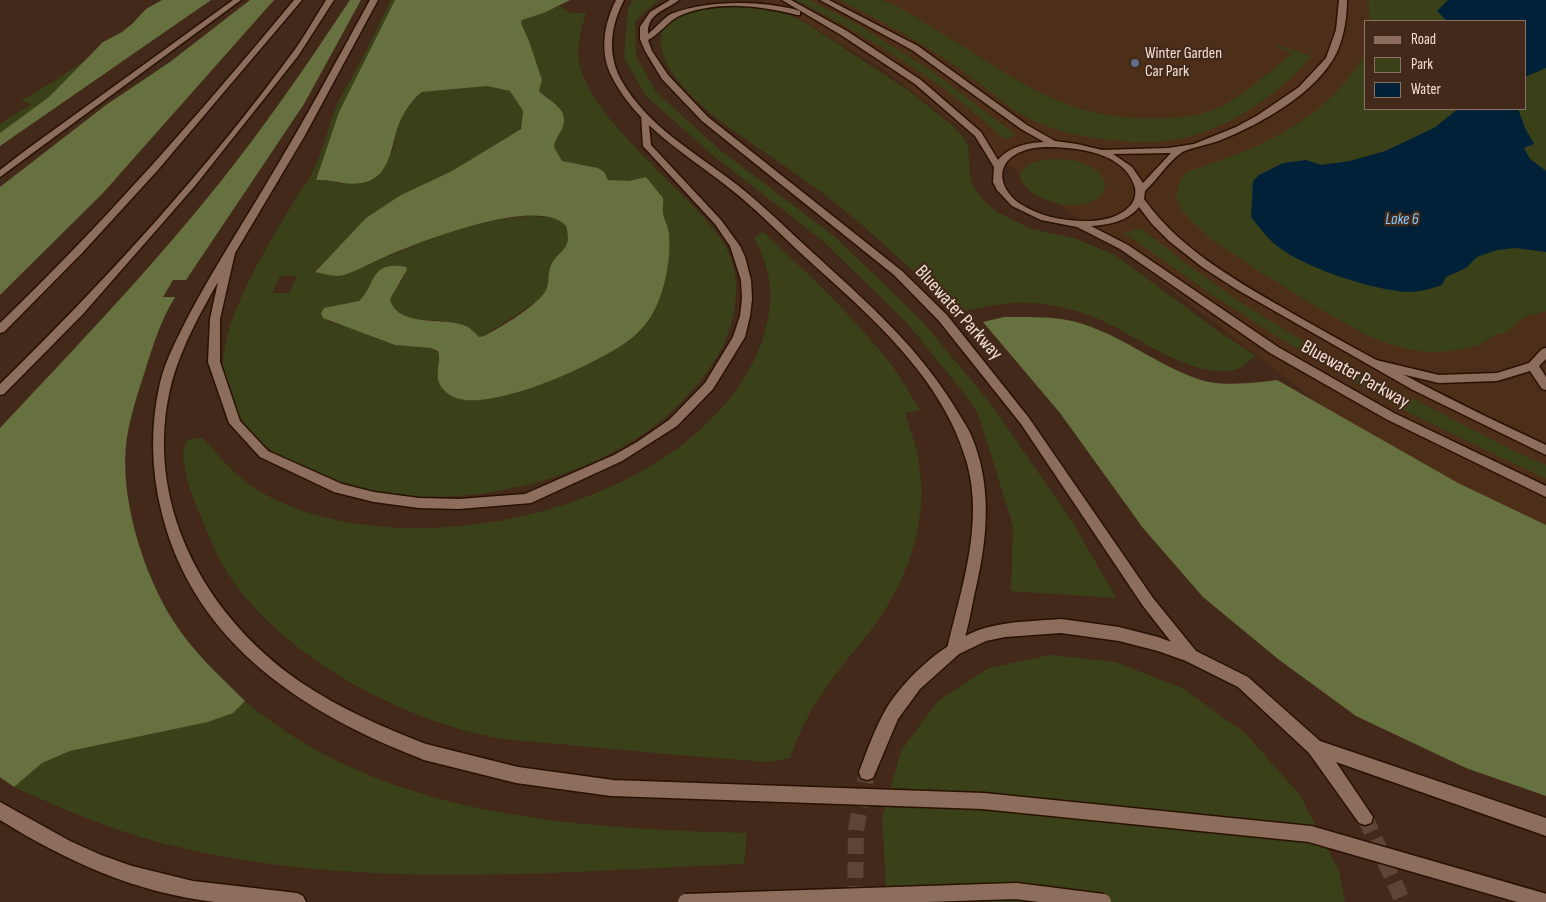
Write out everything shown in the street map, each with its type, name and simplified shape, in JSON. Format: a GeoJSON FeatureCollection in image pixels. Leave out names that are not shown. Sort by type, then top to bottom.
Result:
{"type":"FeatureCollection","features":[{"type":"Feature","properties":{"kind":"street"},"geometry":{"type":"LineString","coordinates":[[0,174],[56,130],[194,33],[236,0]]}},
{"type":"Feature","properties":{"kind":"street"},"geometry":{"type":"LineString","coordinates":[[0,329],[66,264],[150,176],[298,0]]}},
{"type":"Feature","properties":{"kind":"street"},"geometry":{"type":"LineString","coordinates":[[0,391],[85,304],[170,210],[227,141],[296,52],[330,0]]}},
{"type":"Feature","properties":{"kind":"street"},"geometry":{"type":"LineString","coordinates":[[374,0],[308,123],[190,322],[166,382],[160,424],[159,468],[162,493],[180,548],[192,576],[211,605],[252,653],[271,669],[325,706],[359,726],[425,752],[474,767],[518,776],[584,786],[686,792],[983,801],[1310,834],[1546,902]]}},
{"type":"Feature","properties":{"kind":"street"},"geometry":{"type":"LineString","coordinates":[[676,0],[650,16],[644,27],[645,39],[654,35],[663,24],[680,12],[724,2],[764,4],[787,9],[824,22]]}},
{"type":"Feature","properties":{"kind":"street","name":"Bluewater Parkway"},"geometry":{"type":"LineString","coordinates":[[786,0],[918,82],[938,98],[978,134],[998,166],[996,178],[1001,191],[1014,203],[1055,221],[1080,224],[1101,223],[1119,219],[1133,211],[1140,201],[1157,224],[1181,246],[1238,285],[1369,363],[1499,429],[1546,450]]}},
{"type":"Feature","properties":{"kind":"street"},"geometry":{"type":"LineString","coordinates":[[824,0],[915,48],[1024,127],[1053,144]]}},
{"type":"Feature","properties":{"kind":"street"},"geometry":{"type":"LineString","coordinates":[[1100,152],[1179,150],[1238,129],[1263,116],[1306,86],[1330,58],[1338,40],[1344,13],[1343,0]]}},
{"type":"Feature","properties":{"kind":"street"},"geometry":{"type":"LineString","coordinates":[[616,2],[608,29],[610,62],[625,92],[644,116],[692,158],[735,188],[851,293],[896,336],[944,397],[966,440],[981,506],[981,527],[976,564],[954,649]]}},
{"type":"Feature","properties":{"kind":"street","name":"Bluewater Parkway"},"geometry":{"type":"LineString","coordinates":[[645,39],[646,45],[664,76],[678,93],[705,119],[898,273],[943,318],[1026,421],[1148,602],[1191,656]]}},
{"type":"Feature","properties":{"kind":"street"},"geometry":{"type":"LineString","coordinates":[[230,252],[215,319],[214,362],[235,423],[264,454],[339,488],[374,497],[419,503],[459,504],[526,499],[606,464],[662,431],[710,386],[719,374],[739,337],[747,299],[746,280],[740,257],[735,246],[718,222],[647,146],[644,116]]}},
{"type":"Feature","properties":{"kind":"street"},"geometry":{"type":"LineString","coordinates":[[998,166],[1006,157],[1018,150],[1053,144],[1077,146],[1100,152],[1128,168],[1137,178],[1142,189],[1140,201]]}},
{"type":"Feature","properties":{"kind":"street"},"geometry":{"type":"LineString","coordinates":[[1142,189],[1179,150]]}},
{"type":"Feature","properties":{"kind":"street","name":"Bluewater Parkway"},"geometry":{"type":"LineString","coordinates":[[1080,224],[1124,247],[1282,355],[1390,416],[1546,492]]}},
{"type":"Feature","properties":{"kind":"street"},"geometry":{"type":"LineString","coordinates":[[1369,363],[1439,379],[1497,376],[1533,366],[1546,352]]}},
{"type":"Feature","properties":{"kind":"street"},"geometry":{"type":"LineString","coordinates":[[1533,366],[1546,386]]}},
{"type":"Feature","properties":{"kind":"street"},"geometry":{"type":"LineString","coordinates":[[867,772],[892,714],[916,684],[954,649],[984,636],[1005,630],[1061,626],[1120,634],[1158,644],[1191,656],[1243,682],[1315,747],[1365,817]]}},
{"type":"Feature","properties":{"kind":"street"},"geometry":{"type":"LineString","coordinates":[[1315,747],[1546,827]]}},
{"type":"Feature","properties":{"kind":"street"},"geometry":{"type":"LineString","coordinates":[[0,810],[54,843],[132,875],[172,885],[297,902]]}},
{"type":"Feature","properties":{"kind":"street"},"geometry":{"type":"LineString","coordinates":[[686,902],[1016,891],[1103,902]]}},
{"type":"Feature","properties":{"kind":"shaded area"},"geometry":{"type":"Polygon","coordinates":[[[759,0],[1546,0],[1546,587],[1438,494],[882,68],[780,8],[759,0]]]}},
{"type":"Feature","properties":{"kind":"green space"},"geometry":{"type":"Polygon","coordinates":[[[162,0],[211,0],[0,146],[0,133],[49,97],[103,42],[122,32],[146,9],[162,0]]]}},
{"type":"Feature","properties":{"kind":"green space"},"geometry":{"type":"Polygon","coordinates":[[[250,0],[274,0],[103,193],[0,295],[0,187],[106,105],[170,62],[250,0]]]}},
{"type":"Feature","properties":{"kind":"green space"},"geometry":{"type":"Polygon","coordinates":[[[350,0],[361,0],[304,104],[186,280],[173,280],[163,297],[175,297],[154,342],[135,403],[127,437],[125,459],[126,483],[130,508],[143,557],[152,581],[181,633],[207,663],[245,701],[233,713],[208,722],[70,751],[42,763],[14,787],[0,777],[0,428],[139,278],[206,200],[279,104],[350,0]]]}},
{"type":"Feature","properties":{"kind":"green space"},"geometry":{"type":"Polygon","coordinates":[[[391,0],[395,0],[339,112],[316,180],[342,183],[367,182],[392,153],[400,120],[422,92],[487,86],[510,91],[523,111],[520,129],[452,171],[401,195],[366,218],[315,271],[339,276],[451,231],[495,220],[528,216],[548,217],[559,220],[566,226],[567,246],[550,266],[545,293],[537,301],[484,336],[479,337],[465,326],[455,322],[422,320],[402,314],[394,308],[390,299],[406,274],[391,267],[383,270],[374,278],[367,292],[360,300],[327,308],[322,310],[321,313],[330,322],[353,328],[395,345],[431,348],[439,353],[437,375],[448,393],[483,400],[510,395],[594,362],[639,332],[653,314],[665,280],[668,229],[663,215],[663,198],[646,177],[631,181],[616,181],[606,178],[604,173],[594,167],[562,161],[554,147],[563,125],[563,113],[557,105],[539,91],[542,80],[521,23],[522,20],[560,6],[570,13],[586,13],[580,37],[579,62],[591,92],[604,112],[639,152],[692,205],[718,235],[730,256],[736,282],[735,308],[731,325],[717,357],[704,376],[681,402],[649,430],[611,454],[569,472],[524,486],[478,494],[432,497],[387,494],[341,485],[286,459],[270,449],[248,429],[234,407],[227,390],[223,364],[231,324],[239,302],[260,260],[313,172],[336,107],[391,0]],[[280,276],[272,293],[289,293],[297,276],[280,276]]]}},
{"type":"Feature","properties":{"kind":"green space"},"geometry":{"type":"Polygon","coordinates":[[[395,0],[570,0],[546,12],[522,20],[521,23],[542,80],[539,91],[562,111],[564,116],[562,129],[554,147],[562,161],[598,168],[604,172],[608,180],[629,181],[646,177],[663,198],[663,213],[669,232],[668,264],[664,285],[651,317],[633,337],[611,352],[566,374],[512,394],[487,399],[466,400],[450,395],[440,384],[438,378],[438,351],[431,348],[395,345],[323,318],[321,313],[324,308],[359,301],[375,276],[385,267],[406,267],[407,270],[390,299],[394,308],[411,318],[455,323],[468,327],[479,337],[484,336],[518,316],[542,296],[547,287],[550,266],[567,244],[568,234],[566,226],[552,218],[531,216],[506,218],[478,224],[425,241],[342,275],[332,276],[315,272],[366,218],[401,195],[452,171],[521,129],[523,111],[510,91],[487,86],[422,92],[403,115],[386,164],[375,178],[353,184],[316,180],[339,112],[395,0]]]}},
{"type":"Feature","properties":{"kind":"green space"},"geometry":{"type":"Polygon","coordinates":[[[634,0],[659,0],[635,21],[636,56],[656,92],[720,150],[834,236],[921,320],[991,404],[1073,523],[1116,598],[1011,591],[1013,526],[979,416],[967,397],[908,324],[823,241],[715,157],[646,96],[624,58],[628,8],[634,0]]]}},
{"type":"Feature","properties":{"kind":"green space"},"geometry":{"type":"Polygon","coordinates":[[[796,0],[809,0],[853,22],[929,69],[1016,135],[1004,139],[956,98],[905,62],[796,0]]]}},
{"type":"Feature","properties":{"kind":"green space"},"geometry":{"type":"Polygon","coordinates":[[[839,0],[880,0],[887,2],[912,15],[1043,94],[1068,105],[1124,117],[1171,118],[1193,116],[1206,112],[1233,100],[1293,53],[1277,47],[1312,56],[1266,99],[1229,121],[1209,130],[1189,137],[1159,142],[1105,139],[1061,131],[1028,118],[929,48],[839,0]]]}},
{"type":"Feature","properties":{"kind":"green space"},"geometry":{"type":"Polygon","coordinates":[[[1368,0],[1546,0],[1546,311],[1525,317],[1506,333],[1497,334],[1479,345],[1453,351],[1426,352],[1398,347],[1370,337],[1254,268],[1210,238],[1180,208],[1176,194],[1180,180],[1188,172],[1255,147],[1274,138],[1310,115],[1341,87],[1364,55],[1364,110],[1526,110],[1526,20],[1370,20],[1368,0]]]}},
{"type":"Feature","properties":{"kind":"green space"},"geometry":{"type":"Polygon","coordinates":[[[746,4],[783,11],[809,25],[908,90],[954,127],[968,146],[970,175],[973,186],[985,202],[997,212],[1029,228],[1076,239],[1115,255],[1222,334],[1256,356],[1241,367],[1226,371],[1208,370],[1170,357],[1091,316],[1043,304],[1006,304],[958,313],[839,206],[721,122],[679,83],[662,51],[661,35],[665,26],[674,19],[698,10],[746,4]]]}},
{"type":"Feature","properties":{"kind":"green space"},"geometry":{"type":"Polygon","coordinates":[[[87,59],[49,97],[0,133],[0,124],[32,104],[21,101],[87,59]]]}},
{"type":"Feature","properties":{"kind":"green space"},"geometry":{"type":"Polygon","coordinates":[[[1047,159],[1076,161],[1095,169],[1105,182],[1102,194],[1089,203],[1078,205],[1064,205],[1037,195],[1027,188],[1021,180],[1022,172],[1030,165],[1047,159]]]}},
{"type":"Feature","properties":{"kind":"green space"},"geometry":{"type":"Polygon","coordinates":[[[1140,228],[1243,304],[1313,347],[1514,451],[1546,465],[1546,479],[1399,408],[1281,339],[1211,294],[1124,233],[1140,228]]]}},
{"type":"Feature","properties":{"kind":"green space"},"geometry":{"type":"Polygon","coordinates":[[[763,232],[827,293],[872,341],[895,370],[920,410],[905,413],[917,451],[921,487],[917,532],[903,576],[881,616],[823,692],[805,722],[790,758],[767,762],[516,740],[490,737],[444,724],[410,712],[376,696],[343,678],[311,657],[282,634],[255,608],[228,574],[211,542],[190,489],[184,465],[185,445],[189,439],[201,438],[205,440],[237,474],[254,488],[274,499],[333,519],[400,528],[470,525],[542,511],[609,487],[670,454],[720,410],[755,358],[766,328],[770,298],[767,268],[754,238],[763,232]]]}},
{"type":"Feature","properties":{"kind":"green space"},"geometry":{"type":"Polygon","coordinates":[[[1004,317],[1067,320],[1092,327],[1123,341],[1182,373],[1198,379],[1216,383],[1237,384],[1277,380],[1458,483],[1546,525],[1546,796],[1466,768],[1356,716],[1278,659],[1203,597],[1143,528],[1060,413],[983,322],[1004,317]]]}},
{"type":"Feature","properties":{"kind":"green space"},"geometry":{"type":"Polygon","coordinates":[[[1050,655],[1115,662],[1182,688],[1245,733],[1300,795],[1339,871],[1345,902],[887,902],[882,818],[901,751],[938,701],[989,668],[1050,655]]]}},
{"type":"Feature","properties":{"kind":"green space"},"geometry":{"type":"Polygon","coordinates":[[[245,701],[299,740],[357,770],[419,793],[483,809],[549,820],[615,827],[747,833],[744,864],[519,874],[444,875],[369,873],[294,867],[220,856],[147,839],[96,822],[14,787],[42,763],[70,751],[208,722],[242,705],[245,701]]]}},
{"type":"Feature","properties":{"kind":"water"},"geometry":{"type":"Polygon","coordinates":[[[1448,0],[1546,0],[1546,68],[1526,77],[1526,20],[1446,20],[1437,11],[1448,0]]]}},
{"type":"Feature","properties":{"kind":"water","name":"Lake 6"},"geometry":{"type":"Polygon","coordinates":[[[1457,110],[1518,110],[1534,144],[1524,148],[1530,159],[1546,171],[1546,252],[1515,248],[1497,250],[1477,257],[1466,268],[1446,277],[1442,285],[1408,292],[1358,282],[1321,270],[1304,262],[1277,246],[1266,236],[1251,217],[1253,181],[1259,175],[1283,163],[1306,160],[1321,165],[1350,161],[1385,151],[1434,128],[1457,110]]]}},
{"type":"Feature","properties":{"kind":"tunnel"},"geometry":{"type":"LineString","coordinates":[[855,902],[856,830],[867,772]]}},
{"type":"Feature","properties":{"kind":"tunnel"},"geometry":{"type":"LineString","coordinates":[[1365,817],[1403,902]]}},
{"type":"Feature","properties":{"kind":"place","name":"Winter Garden Car Park"},"geometry":{"type":"Point","coordinates":[1135,63]}}]}
